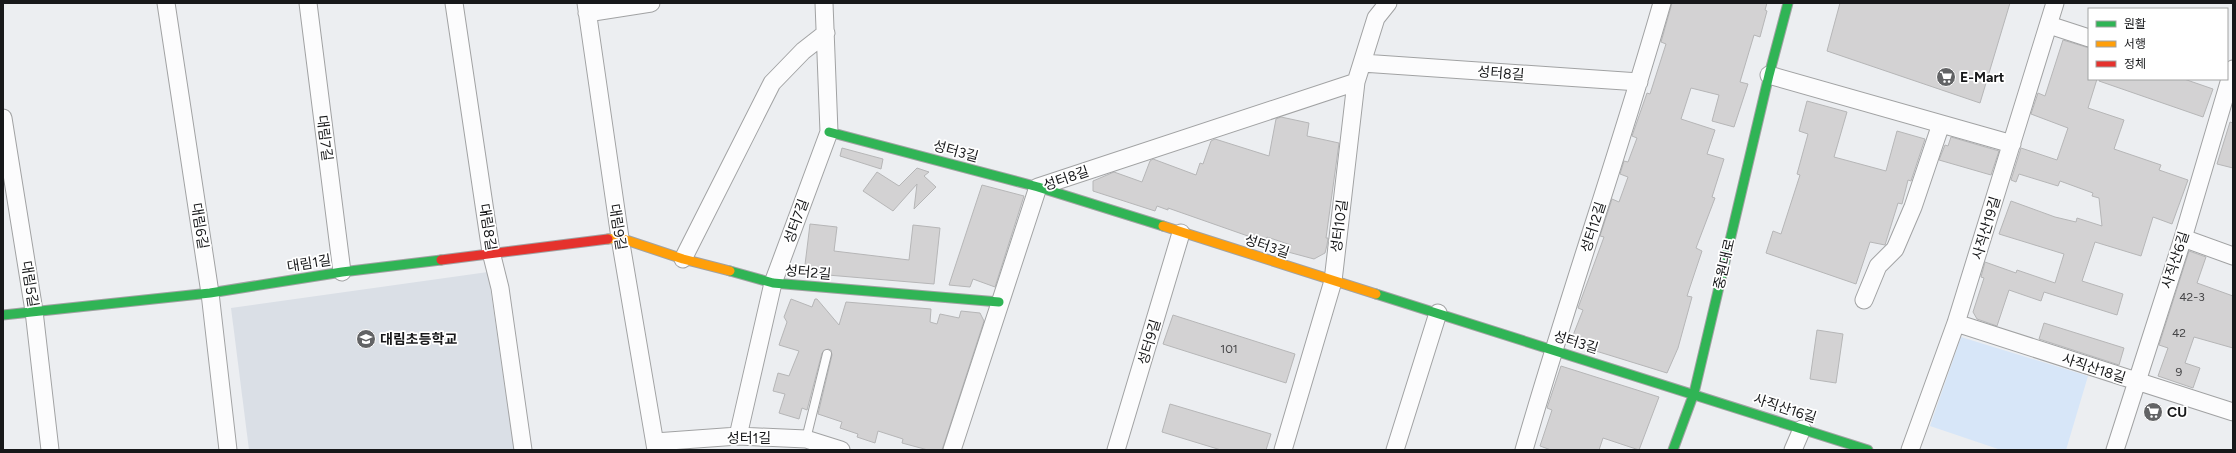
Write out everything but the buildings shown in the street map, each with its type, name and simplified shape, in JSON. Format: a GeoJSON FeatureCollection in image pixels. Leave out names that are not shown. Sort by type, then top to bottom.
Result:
{"type":"FeatureCollection","features":[{"type":"Feature","properties":{"kind":"street","name":"대림6길"},"geometry":{"type":"LineString","coordinates":[[166,3],[210,293],[228,450]]}},
{"type":"Feature","properties":{"kind":"street","name":"대림7길"},"geometry":{"type":"LineString","coordinates":[[308,3],[342,272]]}},
{"type":"Feature","properties":{"kind":"street","name":"대림8길"},"geometry":{"type":"LineString","coordinates":[[454,3],[492,252],[500,288],[524,450]]}},
{"type":"Feature","properties":{"kind":"street"},"geometry":{"type":"LineString","coordinates":[[587,8],[651,3]]}},
{"type":"Feature","properties":{"kind":"street","name":"성터7길"},"geometry":{"type":"LineString","coordinates":[[738,436],[773,283],[829,132],[824,3]]}},
{"type":"Feature","properties":{"kind":"street","name":"성터10길"},"geometry":{"type":"LineString","coordinates":[[1283,450],[1333,281],[1356,82],[1376,18],[1388,3]]}},
{"type":"Feature","properties":{"kind":"street","name":"성터12길"},"geometry":{"type":"LineString","coordinates":[[1524,450],[1553,349],[1639,82],[1662,3]]}},
{"type":"Feature","properties":{"kind":"street","name":"중원대로"},"geometry":{"type":"LineString","coordinates":[[1673,450],[1694,393],[1769,75],[1788,3]]}},
{"type":"Feature","properties":{"kind":"street","name":"사직산19길"},"geometry":{"type":"LineString","coordinates":[[1910,450],[1956,323],[2055,3]]}},
{"type":"Feature","properties":{"kind":"street","name":"대림9길"},"geometry":{"type":"LineString","coordinates":[[587,8],[620,238],[655,446]]}},
{"type":"Feature","properties":{"kind":"street"},"geometry":{"type":"LineString","coordinates":[[2049,25],[2088,38]]}},
{"type":"Feature","properties":{"kind":"street"},"geometry":{"type":"LineString","coordinates":[[683,259],[772,83],[802,51],[826,33]]}},
{"type":"Feature","properties":{"kind":"street","name":"성터8길"},"geometry":{"type":"LineString","coordinates":[[1362,63],[1639,82]]}},
{"type":"Feature","properties":{"kind":"street"},"geometry":{"type":"LineString","coordinates":[[1769,75],[2012,144]]}},
{"type":"Feature","properties":{"kind":"street","name":"사직산6길"},"geometry":{"type":"LineString","coordinates":[[2115,450],[2183,238],[2227,80]]}},
{"type":"Feature","properties":{"kind":"street","name":"성터8길"},"geometry":{"type":"LineString","coordinates":[[952,450],[999,302],[1038,188],[1356,82]]}},
{"type":"Feature","properties":{"kind":"street","name":"대림5길"},"geometry":{"type":"LineString","coordinates":[[3,118],[34,311],[50,450]]}},
{"type":"Feature","properties":{"kind":"street"},"geometry":{"type":"LineString","coordinates":[[1864,300],[1878,266],[1895,249],[1913,207],[1941,124]]}},
{"type":"Feature","properties":{"kind":"street","name":"성터3길"},"geometry":{"type":"LineString","coordinates":[[829,132],[1038,188],[1694,393]]}},
{"type":"Feature","properties":{"kind":"street","name":"성터9길"},"geometry":{"type":"LineString","coordinates":[[1116,450],[1181,233]]}},
{"type":"Feature","properties":{"kind":"street","name":"대림1길"},"geometry":{"type":"LineString","coordinates":[[3,315],[210,293],[342,272],[492,252],[620,238]]}},
{"type":"Feature","properties":{"kind":"street","name":"성터2길"},"geometry":{"type":"LineString","coordinates":[[620,238],[683,259],[773,283],[999,302]]}},
{"type":"Feature","properties":{"kind":"street"},"geometry":{"type":"LineString","coordinates":[[2183,238],[2233,256]]}},
{"type":"Feature","properties":{"kind":"street"},"geometry":{"type":"LineString","coordinates":[[1395,450],[1438,313]]}},
{"type":"Feature","properties":{"kind":"street","name":"사직산18길"},"geometry":{"type":"LineString","coordinates":[[1956,323],[2233,412]]}},
{"type":"Feature","properties":{"kind":"street","name":"사직산16길"},"geometry":{"type":"LineString","coordinates":[[1694,393],[1868,450]]}},
{"type":"Feature","properties":{"kind":"street"},"geometry":{"type":"LineString","coordinates":[[1793,450],[1802,429]]}},
{"type":"Feature","properties":{"kind":"street","name":"성터1길"},"geometry":{"type":"LineString","coordinates":[[655,446],[738,436],[806,439],[842,450]]}},
{"type":"Feature","properties":{"kind":"lane"},"geometry":{"type":"LineString","coordinates":[[806,439],[827,354]]}},
{"type":"Feature","properties":{"kind":"shaded area","name":"대림초등학교"},"geometry":{"type":"Polygon","coordinates":[[[488,272],[514,450],[249,450],[231,308],[488,272]]]}},
{"type":"Feature","properties":{"kind":"shaded area"},"geometry":{"type":"Polygon","coordinates":[[[1961,337],[2088,376],[2066,450],[2001,450],[1930,426],[1961,337]]]}},
{"type":"Feature","properties":{"kind":"traffic: fast"},"geometry":{"type":"LineString","coordinates":[[1673,450],[1694,393],[1769,75],[1788,3]]}},
{"type":"Feature","properties":{"kind":"traffic: fast"},"geometry":{"type":"LineString","coordinates":[[829,132],[1038,187],[1163,226]]}},
{"type":"Feature","properties":{"kind":"traffic: fast"},"geometry":{"type":"LineString","coordinates":[[3,315],[210,293],[342,272],[441,260]]}},
{"type":"Feature","properties":{"kind":"traffic: fast"},"geometry":{"type":"LineString","coordinates":[[730,271],[773,283],[999,302]]}},
{"type":"Feature","properties":{"kind":"traffic: fast"},"geometry":{"type":"LineString","coordinates":[[1376,294],[1868,450]]}},
{"type":"Feature","properties":{"kind":"traffic: slow"},"geometry":{"type":"LineString","coordinates":[[1163,226],[1376,294]]}},
{"type":"Feature","properties":{"kind":"traffic: slow"},"geometry":{"type":"LineString","coordinates":[[608,239],[620,238],[683,259],[730,271]]}},
{"type":"Feature","properties":{"kind":"traffic: jam"},"geometry":{"type":"LineString","coordinates":[[441,260],[608,239]]}},
{"type":"Feature","properties":{"kind":"place","name":"E-Mart"},"geometry":{"type":"Point","coordinates":[1946,77]}},
{"type":"Feature","properties":{"kind":"place","name":"대림초등학교"},"geometry":{"type":"Point","coordinates":[366,339]}},
{"type":"Feature","properties":{"kind":"place","name":"CU"},"geometry":{"type":"Point","coordinates":[2153,412]}}]}
